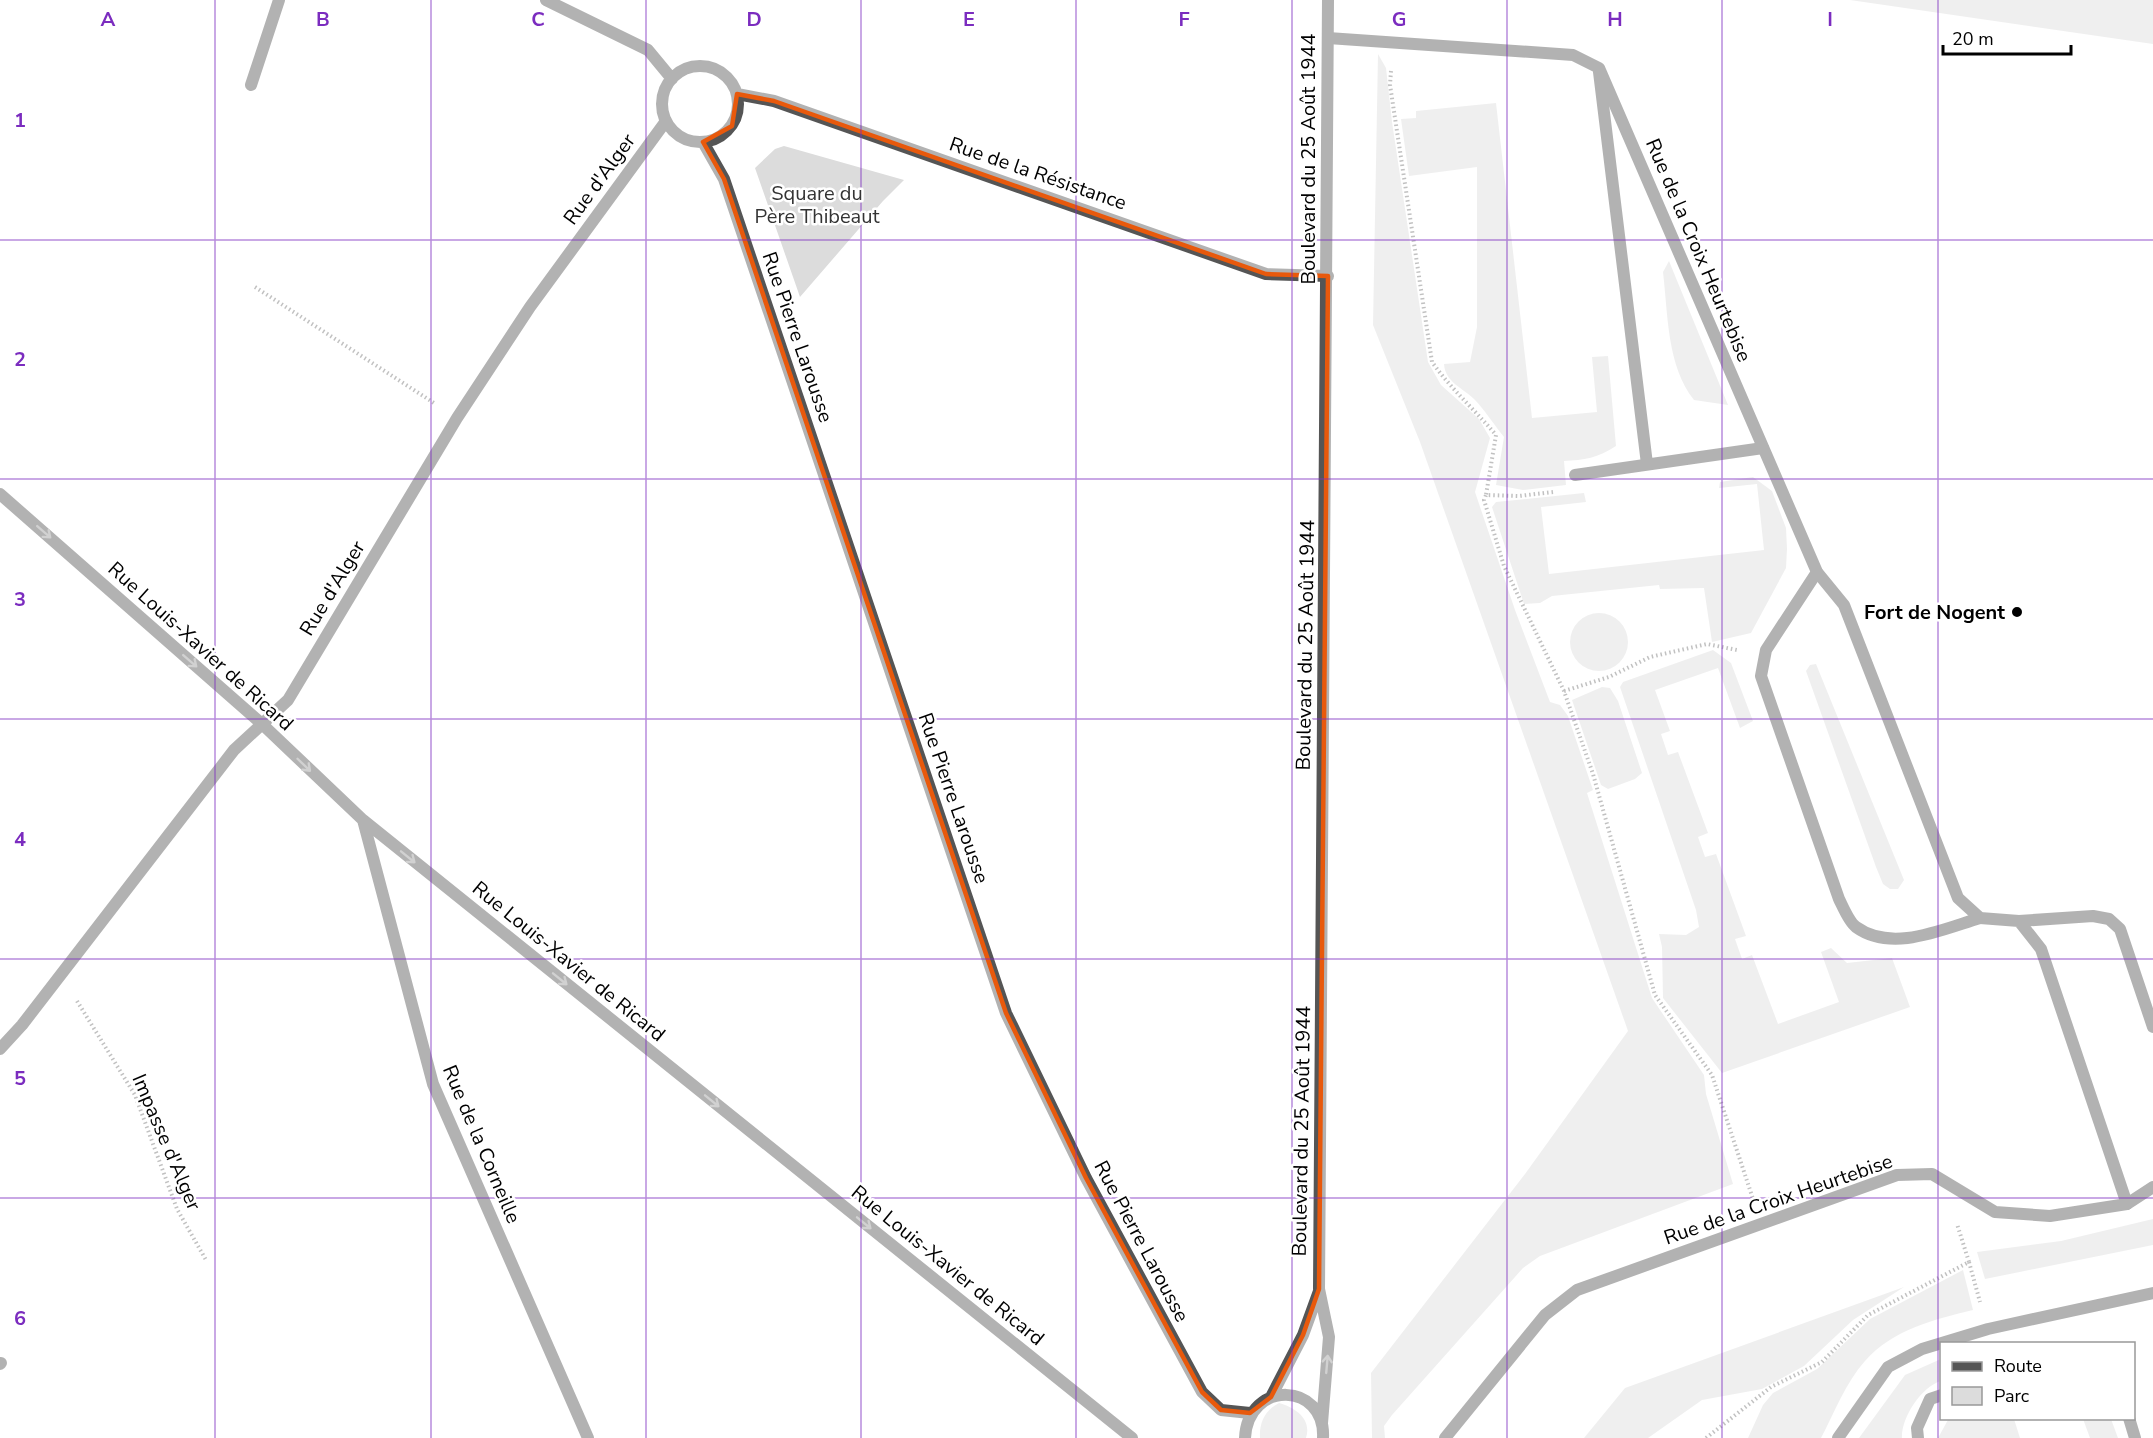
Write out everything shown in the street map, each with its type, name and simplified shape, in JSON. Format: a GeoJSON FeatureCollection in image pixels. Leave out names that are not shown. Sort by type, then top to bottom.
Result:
{"type":"FeatureCollection","features":[{"type":"Feature","properties":{"kind":"street"},"geometry":{"type":"LineString","coordinates":[[251,85],[279,0]]}},
{"type":"Feature","properties":{"kind":"street"},"geometry":{"type":"LineString","coordinates":[[546,0],[648,50],[672,79]]}},
{"type":"Feature","properties":{"kind":"street","name":"Boulevard du 25 Août 1944"},"geometry":{"type":"LineString","coordinates":[[1323,1438],[1322,1423],[1329,1337],[1319,1289],[1328,276],[1328,0]]}},
{"type":"Feature","properties":{"kind":"street"},"geometry":{"type":"LineString","coordinates":[[1328,38],[1573,55],[1599,68],[1647,464]]}},
{"type":"Feature","properties":{"kind":"street"},"geometry":{"type":"LineString","coordinates":[[703,66],[724,75],[737,94],[739,105],[732,126],[714,140],[703,142],[681,138],[666,121],[662,99],[672,79],[692,67],[703,66]]}},
{"type":"Feature","properties":{"kind":"street","name":"Rue de la Croix Heurtebise"},"geometry":{"type":"LineString","coordinates":[[1599,68],[1817,572],[1844,605],[1958,898],[1980,918]]}},
{"type":"Feature","properties":{"kind":"street","name":"Rue de la Résistance"},"geometry":{"type":"LineString","coordinates":[[737,94],[774,101],[1266,274],[1328,276]]}},
{"type":"Feature","properties":{"kind":"street","name":"Rue d'Alger"},"geometry":{"type":"LineString","coordinates":[[0,1049],[61,974],[234,750],[288,700],[457,418],[530,307],[666,121]]}},
{"type":"Feature","properties":{"kind":"street","name":"Rue Pierre Larousse"},"geometry":{"type":"LineString","coordinates":[[703,142],[724,179],[1006,1012],[1086,1178],[1202,1392],[1221,1410],[1250,1413]]}},
{"type":"Feature","properties":{"kind":"street"},"geometry":{"type":"LineString","coordinates":[[1575,475],[1763,448]]}},
{"type":"Feature","properties":{"kind":"street","name":"Rue Louis-Xavier de Ricard"},"geometry":{"type":"LineString","coordinates":[[0,494],[261,724],[363,820],[1132,1438]]}},
{"type":"Feature","properties":{"kind":"street"},"geometry":{"type":"LineString","coordinates":[[1817,572],[1766,650],[1761,676],[1835,888],[1855,927],[1885,938],[1923,936],[1980,918],[2019,921],[2093,916],[2109,919],[2120,929],[2153,1027]]}},
{"type":"Feature","properties":{"kind":"street","name":"Rue de la Corneille"},"geometry":{"type":"LineString","coordinates":[[363,820],[433,1084],[588,1438]]}},
{"type":"Feature","properties":{"kind":"street"},"geometry":{"type":"LineString","coordinates":[[2019,921],[2041,949],[2127,1204],[2153,1187]]}},
{"type":"Feature","properties":{"kind":"street","name":"Rue de la Croix Heurtebise"},"geometry":{"type":"LineString","coordinates":[[1445,1438],[1545,1315],[1577,1290],[1898,1175],[1932,1174],[1995,1212],[2050,1216],[2127,1204]]}},
{"type":"Feature","properties":{"kind":"street","name":"Boulevard du 25 Août 1944"},"geometry":{"type":"LineString","coordinates":[[1270,1397],[1303,1335],[1319,1289]]}},
{"type":"Feature","properties":{"kind":"street"},"geometry":{"type":"LineString","coordinates":[[1945,1342],[1988,1329],[2153,1293]]}},
{"type":"Feature","properties":{"kind":"street"},"geometry":{"type":"LineString","coordinates":[[1838,1438],[1888,1367],[1922,1349],[1940,1344]]}},
{"type":"Feature","properties":{"kind":"street"},"geometry":{"type":"LineString","coordinates":[[1245,1438],[1250,1413],[1270,1397],[1283,1394],[1297,1396],[1317,1411],[1322,1423]]}},
{"type":"Feature","properties":{"kind":"street"},"geometry":{"type":"LineString","coordinates":[[1918,1438],[1917,1428],[1930,1399],[1940,1395]]}},
{"type":"Feature","properties":{"kind":"street"},"geometry":{"type":"LineString","coordinates":[[2129,1420],[2135,1438]]}},
{"type":"Feature","properties":{"kind":"path"},"geometry":{"type":"LineString","coordinates":[[1392,42],[1390,85],[1432,362],[1448,386],[1477,411],[1496,435],[1484,500],[1504,566],[1564,691],[1593,774],[1655,995],[1712,1075],[1761,1224]]}},
{"type":"Feature","properties":{"kind":"path"},"geometry":{"type":"LineString","coordinates":[[255,287],[457,418]]}},
{"type":"Feature","properties":{"kind":"path"},"geometry":{"type":"LineString","coordinates":[[1486,495],[1519,496],[1578,489],[1575,475]]}},
{"type":"Feature","properties":{"kind":"path"},"geometry":{"type":"LineString","coordinates":[[1564,691],[1609,677],[1650,657],[1707,644],[1739,650],[1763,664]]}},
{"type":"Feature","properties":{"kind":"path","name":"Impasse d'Alger"},"geometry":{"type":"LineString","coordinates":[[61,974],[135,1095],[177,1209],[206,1260]]}},
{"type":"Feature","properties":{"kind":"path"},"geometry":{"type":"LineString","coordinates":[[1944,1183],[1979,1299]]}},
{"type":"Feature","properties":{"kind":"path"},"geometry":{"type":"LineString","coordinates":[[1706,1438],[1771,1388],[1822,1362],[1868,1315],[1969,1262]]}},
{"type":"Feature","properties":{"kind":"highlighted area"},"geometry":{"type":"Polygon","coordinates":[[[737,94],[774,101],[1266,274],[1328,276],[1319,1289],[1303,1335],[1271,1397],[1250,1413],[1221,1410],[1202,1392],[1086,1178],[1006,1013],[724,179],[703,142],[732,126],[737,94]]]}},
{"type":"Feature","properties":{"kind":"green space"},"geometry":{"type":"Polygon","coordinates":[[[1850,0],[2153,0],[2153,44],[1850,0]]]}},
{"type":"Feature","properties":{"kind":"green space"},"geometry":{"type":"Polygon","coordinates":[[[1378,54],[1386,68],[1428,362],[1441,385],[1479,419],[1490,438],[1475,492],[1515,610],[1550,702],[1560,705],[1568,716],[1593,790],[1587,793],[1652,998],[1704,1075],[1706,1094],[1733,1184],[1540,1256],[1523,1268],[1392,1415],[1384,1426],[1385,1438],[1372,1438],[1371,1373],[1525,1174],[1628,1031],[1420,442],[1373,325],[1378,54]]]}},
{"type":"Feature","properties":{"kind":"green space"},"geometry":{"type":"Polygon","coordinates":[[[1496,103],[1532,418],[1597,412],[1592,357],[1608,356],[1616,446],[1591,458],[1564,461],[1566,485],[1523,490],[1496,485],[1504,437],[1478,403],[1451,380],[1445,370],[1444,364],[1470,362],[1477,327],[1477,167],[1409,176],[1401,119],[1416,118],[1416,111],[1496,103]]]}},
{"type":"Feature","properties":{"kind":"green space","name":"Square du Père Thibeaut"},"geometry":{"type":"Polygon","coordinates":[[[784,146],[904,180],[800,297],[755,168],[775,149],[784,146]]]}},
{"type":"Feature","properties":{"kind":"green space"},"geometry":{"type":"Polygon","coordinates":[[[1669,261],[1728,405],[1694,400],[1678,372],[1670,339],[1663,272],[1669,261]]]}},
{"type":"Feature","properties":{"kind":"green space"},"geometry":{"type":"Polygon","coordinates":[[[1753,477],[1772,491],[1786,528],[1786,568],[1751,633],[1712,642],[1704,588],[1660,589],[1659,585],[1552,596],[1540,603],[1524,604],[1492,507],[1496,502],[1584,493],[1586,502],[1541,507],[1549,574],[1764,550],[1757,484],[1719,488],[1720,482],[1753,477]]]}},
{"type":"Feature","properties":{"kind":"green space"},"geometry":{"type":"Polygon","coordinates":[[[1599,613],[1615,618],[1623,626],[1628,642],[1623,658],[1615,666],[1599,671],[1583,666],[1575,658],[1570,642],[1575,626],[1583,618],[1599,613]]]}},
{"type":"Feature","properties":{"kind":"green space"},"geometry":{"type":"Polygon","coordinates":[[[1713,650],[1731,663],[1753,721],[1740,728],[1718,668],[1655,690],[1670,731],[1661,734],[1668,755],[1678,752],[1708,833],[1698,837],[1705,857],[1716,854],[1746,936],[1735,939],[1742,959],[1752,955],[1778,1024],[1839,1002],[1821,952],[1831,948],[1847,963],[1892,958],[1910,1007],[1722,1073],[1663,998],[1662,947],[1659,934],[1686,935],[1699,927],[1696,910],[1620,687],[1623,682],[1713,650]]]}},
{"type":"Feature","properties":{"kind":"green space"},"geometry":{"type":"Polygon","coordinates":[[[1816,664],[1904,880],[1898,889],[1890,889],[1883,884],[1876,867],[1806,671],[1810,665],[1816,664]]]}},
{"type":"Feature","properties":{"kind":"green space"},"geometry":{"type":"Polygon","coordinates":[[[1602,687],[1610,688],[1618,701],[1642,773],[1635,779],[1608,789],[1601,785],[1572,700],[1602,687]]]}},
{"type":"Feature","properties":{"kind":"green space"},"geometry":{"type":"Polygon","coordinates":[[[2153,1219],[2153,1245],[1985,1279],[1977,1252],[2061,1241],[2153,1219]]]}},
{"type":"Feature","properties":{"kind":"green space"},"geometry":{"type":"Polygon","coordinates":[[[1963,1270],[1973,1310],[1915,1327],[1876,1350],[1852,1378],[1821,1438],[1748,1438],[1763,1405],[1773,1393],[1817,1369],[1870,1319],[1963,1270]]]}},
{"type":"Feature","properties":{"kind":"green space"},"geometry":{"type":"Polygon","coordinates":[[[1904,1287],[1853,1320],[1804,1366],[1762,1389],[1702,1400],[1648,1438],[1584,1438],[1625,1388],[1904,1287]]]}},
{"type":"Feature","properties":{"kind":"green space"},"geometry":{"type":"Polygon","coordinates":[[[1940,1359],[1940,1381],[1926,1390],[1914,1404],[1905,1422],[1902,1438],[1859,1438],[1905,1375],[1940,1359]]]}},
{"type":"Feature","properties":{"kind":"green space"},"geometry":{"type":"Polygon","coordinates":[[[1279,1403],[1297,1411],[1305,1420],[1306,1438],[1260,1438],[1264,1417],[1279,1403]]]}},
{"type":"Feature","properties":{"kind":"green space"},"geometry":{"type":"Polygon","coordinates":[[[1948,1420],[2014,1420],[2020,1438],[1938,1438],[1948,1420]]]}},
{"type":"Feature","properties":{"kind":"green space"},"geometry":{"type":"Polygon","coordinates":[[[2083,1420],[2111,1420],[2118,1438],[2090,1438],[2083,1420]]]}},
{"type":"Feature","properties":{"kind":"place","name":"Fort de Nogent"},"geometry":{"type":"Point","coordinates":[2017,612]}}]}
